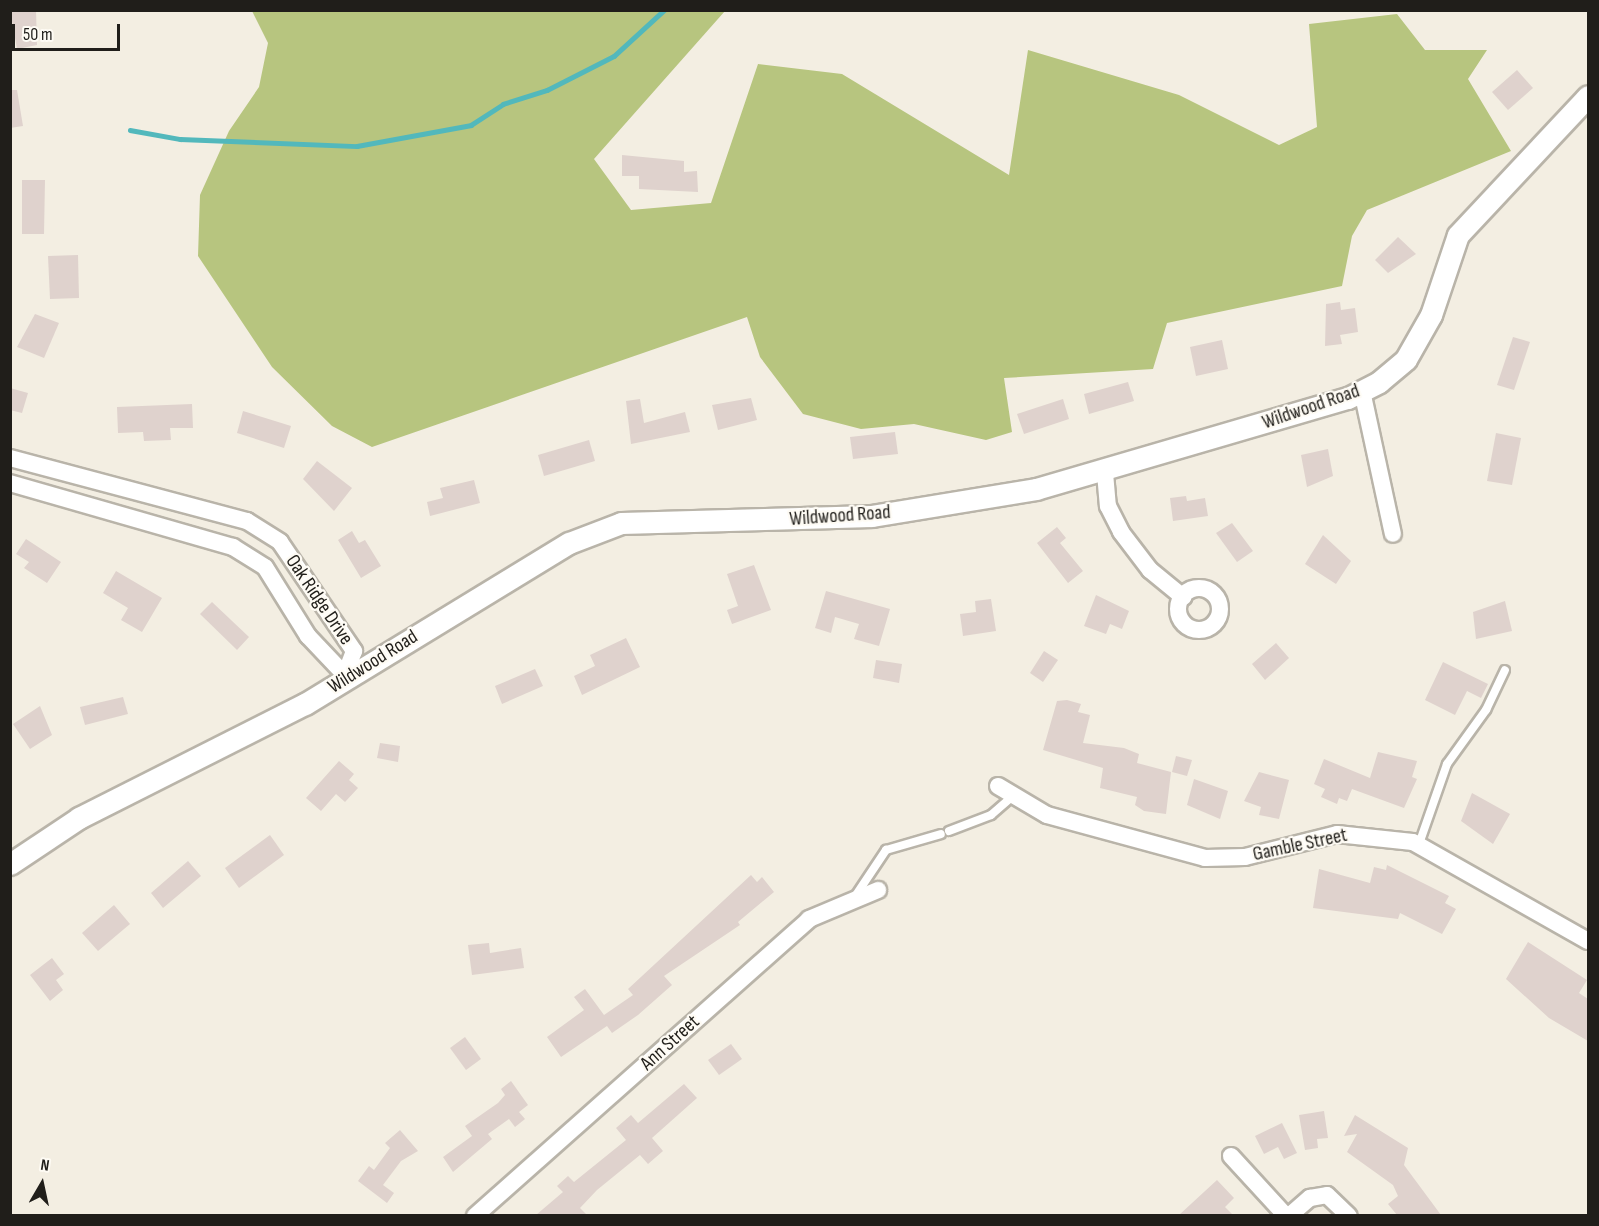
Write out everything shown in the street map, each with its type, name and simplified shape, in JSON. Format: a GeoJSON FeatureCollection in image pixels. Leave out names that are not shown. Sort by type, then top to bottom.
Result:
{"type":"FeatureCollection","features":[{"type":"Feature","properties":{"kind":"street","name":"Wildwood Road"},"geometry":{"type":"LineString","coordinates":[[10,864],[80,818],[305,704],[345,675],[569,543],[621,523],[872,516],[1105,473],[1362,391],[1406,359],[1431,315],[1458,235],[1588,96]]}},
{"type":"Feature","properties":{"kind":"street"},"geometry":{"type":"LineString","coordinates":[[1362,391],[1394,534]]}},
{"type":"Feature","properties":{"kind":"street","name":"Oak Ridge Drive"},"geometry":{"type":"LineString","coordinates":[[10,458],[68,477],[247,520],[280,542],[354,651],[345,675],[308,636],[265,567],[233,547],[61,502],[10,483]]}},
{"type":"Feature","properties":{"kind":"street"},"geometry":{"type":"LineString","coordinates":[[1105,473],[1108,506],[1121,532],[1150,570],[1183,597]]}},
{"type":"Feature","properties":{"kind":"street"},"geometry":{"type":"LineString","coordinates":[[61,502],[68,477]]}},
{"type":"Feature","properties":{"kind":"street"},"geometry":{"type":"LineString","coordinates":[[189,535],[196,507]]}},
{"type":"Feature","properties":{"kind":"street","name":"Gamble Street"},"geometry":{"type":"LineString","coordinates":[[998,786],[1047,815],[1205,858],[1245,857],[1337,834],[1390,836],[1419,844],[1588,941]]}},
{"type":"Feature","properties":{"kind":"street","name":"Ann Street"},"geometry":{"type":"LineString","coordinates":[[475,1215],[809,919],[878,890]]}},
{"type":"Feature","properties":{"kind":"street"},"geometry":{"type":"LineString","coordinates":[[1231,1156],[1288,1215],[1310,1198],[1327,1195],[1349,1215]]}},
{"type":"Feature","properties":{"kind":"lane"},"geometry":{"type":"LineString","coordinates":[[1419,844],[1447,764],[1486,710],[1505,670]]}},
{"type":"Feature","properties":{"kind":"lane"},"geometry":{"type":"LineString","coordinates":[[852,901],[886,850],[991,815],[1013,796]]}},
{"type":"Feature","properties":{"kind":"green space"},"geometry":{"type":"Polygon","coordinates":[[[252,11],[725,11],[594,159],[631,210],[711,203],[758,64],[842,74],[1009,175],[1028,50],[1179,95],[1279,145],[1317,127],[1309,24],[1397,14],[1425,50],[1487,50],[1468,79],[1511,151],[1367,210],[1352,236],[1342,286],[1167,323],[1153,369],[1004,378],[1012,432],[986,440],[914,424],[861,429],[803,414],[760,357],[747,317],[372,447],[332,426],[272,367],[198,256],[200,195],[229,131],[259,87],[268,43],[252,11]]]}},
{"type":"Feature","properties":{"kind":"building"},"geometry":{"type":"Polygon","coordinates":[[[10,10],[36,10],[37,45],[17,49],[10,10]]]}},
{"type":"Feature","properties":{"kind":"building"},"geometry":{"type":"Polygon","coordinates":[[[1517,70],[1533,88],[1508,110],[1492,92],[1517,70]]]}},
{"type":"Feature","properties":{"kind":"building"},"geometry":{"type":"Polygon","coordinates":[[[10,90],[17,90],[23,126],[10,128],[10,90]]]}},
{"type":"Feature","properties":{"kind":"building"},"geometry":{"type":"Polygon","coordinates":[[[622,155],[684,161],[684,172],[697,171],[698,192],[639,189],[639,176],[622,176],[622,155]]]}},
{"type":"Feature","properties":{"kind":"building"},"geometry":{"type":"Polygon","coordinates":[[[22,180],[45,180],[44,234],[22,234],[22,180]]]}},
{"type":"Feature","properties":{"kind":"building"},"geometry":{"type":"Polygon","coordinates":[[[1398,237],[1416,254],[1388,273],[1375,260],[1398,237]]]}},
{"type":"Feature","properties":{"kind":"building"},"geometry":{"type":"Polygon","coordinates":[[[78,255],[79,298],[50,299],[48,256],[78,255]]]}},
{"type":"Feature","properties":{"kind":"building"},"geometry":{"type":"Polygon","coordinates":[[[1340,302],[1341,310],[1355,308],[1358,332],[1340,335],[1342,344],[1325,346],[1326,304],[1340,302]]]}},
{"type":"Feature","properties":{"kind":"building"},"geometry":{"type":"Polygon","coordinates":[[[35,314],[59,323],[44,358],[17,347],[35,314]]]}},
{"type":"Feature","properties":{"kind":"building"},"geometry":{"type":"Polygon","coordinates":[[[1513,337],[1530,342],[1514,390],[1497,385],[1513,337]]]}},
{"type":"Feature","properties":{"kind":"building"},"geometry":{"type":"Polygon","coordinates":[[[1222,340],[1228,369],[1196,376],[1190,347],[1222,340]]]}},
{"type":"Feature","properties":{"kind":"building"},"geometry":{"type":"Polygon","coordinates":[[[1128,382],[1134,401],[1089,414],[1084,394],[1128,382]]]}},
{"type":"Feature","properties":{"kind":"building"},"geometry":{"type":"Polygon","coordinates":[[[10,388],[28,393],[22,413],[10,410],[10,388]]]}},
{"type":"Feature","properties":{"kind":"building"},"geometry":{"type":"Polygon","coordinates":[[[751,398],[757,420],[718,430],[712,405],[751,398]]]}},
{"type":"Feature","properties":{"kind":"building"},"geometry":{"type":"Polygon","coordinates":[[[640,399],[644,423],[685,412],[690,432],[631,444],[626,401],[640,399]]]}},
{"type":"Feature","properties":{"kind":"building"},"geometry":{"type":"Polygon","coordinates":[[[1063,399],[1069,419],[1024,434],[1017,414],[1063,399]]]}},
{"type":"Feature","properties":{"kind":"building"},"geometry":{"type":"Polygon","coordinates":[[[192,404],[193,428],[170,428],[171,440],[144,441],[143,432],[118,433],[117,407],[192,404]]]}},
{"type":"Feature","properties":{"kind":"building"},"geometry":{"type":"Polygon","coordinates":[[[243,411],[291,426],[284,448],[237,433],[243,411]]]}},
{"type":"Feature","properties":{"kind":"building"},"geometry":{"type":"Polygon","coordinates":[[[895,432],[898,454],[853,459],[850,437],[895,432]]]}},
{"type":"Feature","properties":{"kind":"building"},"geometry":{"type":"Polygon","coordinates":[[[1496,433],[1521,438],[1512,485],[1487,481],[1496,433]]]}},
{"type":"Feature","properties":{"kind":"building"},"geometry":{"type":"Polygon","coordinates":[[[589,440],[595,461],[544,476],[538,455],[589,440]]]}},
{"type":"Feature","properties":{"kind":"building"},"geometry":{"type":"Polygon","coordinates":[[[1328,449],[1333,476],[1307,487],[1301,455],[1328,449]]]}},
{"type":"Feature","properties":{"kind":"building"},"geometry":{"type":"Polygon","coordinates":[[[317,461],[352,488],[334,511],[303,479],[317,461]]]}},
{"type":"Feature","properties":{"kind":"building"},"geometry":{"type":"Polygon","coordinates":[[[474,480],[480,503],[430,516],[427,502],[443,498],[440,488],[474,480]]]}},
{"type":"Feature","properties":{"kind":"building"},"geometry":{"type":"Polygon","coordinates":[[[1186,496],[1187,501],[1205,498],[1208,516],[1173,521],[1170,498],[1186,496]]]}},
{"type":"Feature","properties":{"kind":"building"},"geometry":{"type":"Polygon","coordinates":[[[1232,523],[1253,551],[1237,562],[1216,533],[1232,523]]]}},
{"type":"Feature","properties":{"kind":"building"},"geometry":{"type":"Polygon","coordinates":[[[1057,527],[1066,538],[1060,543],[1083,571],[1068,583],[1037,543],[1057,527]]]}},
{"type":"Feature","properties":{"kind":"building"},"geometry":{"type":"Polygon","coordinates":[[[352,531],[359,543],[365,540],[381,566],[361,578],[338,540],[352,531]]]}},
{"type":"Feature","properties":{"kind":"building"},"geometry":{"type":"Polygon","coordinates":[[[1323,535],[1351,561],[1336,584],[1305,564],[1323,535]]]}},
{"type":"Feature","properties":{"kind":"building"},"geometry":{"type":"Polygon","coordinates":[[[26,539],[61,562],[47,583],[24,568],[29,562],[16,554],[26,539]]]}},
{"type":"Feature","properties":{"kind":"building"},"geometry":{"type":"Polygon","coordinates":[[[754,565],[771,610],[732,624],[727,610],[738,606],[727,574],[754,565]]]}},
{"type":"Feature","properties":{"kind":"building"},"geometry":{"type":"Polygon","coordinates":[[[116,571],[162,598],[142,632],[121,620],[128,608],[103,593],[116,571]]]}},
{"type":"Feature","properties":{"kind":"building"},"geometry":{"type":"Polygon","coordinates":[[[826,591],[890,609],[879,646],[854,639],[859,624],[835,617],[831,633],[815,628],[826,591]]]}},
{"type":"Feature","properties":{"kind":"building"},"geometry":{"type":"Polygon","coordinates":[[[1096,595],[1129,611],[1122,629],[1110,624],[1106,634],[1084,626],[1096,595]]]}},
{"type":"Feature","properties":{"kind":"building"},"geometry":{"type":"Polygon","coordinates":[[[991,599],[996,631],[963,636],[960,614],[976,612],[975,601],[991,599]]]}},
{"type":"Feature","properties":{"kind":"building"},"geometry":{"type":"Polygon","coordinates":[[[1505,601],[1512,631],[1476,639],[1473,612],[1505,601]]]}},
{"type":"Feature","properties":{"kind":"building"},"geometry":{"type":"Polygon","coordinates":[[[212,602],[249,637],[237,650],[200,614],[212,602]]]}},
{"type":"Feature","properties":{"kind":"building"},"geometry":{"type":"Polygon","coordinates":[[[626,638],[640,667],[582,695],[574,676],[595,666],[590,655],[626,638]]]}},
{"type":"Feature","properties":{"kind":"building"},"geometry":{"type":"Polygon","coordinates":[[[1276,643],[1289,658],[1265,680],[1252,664],[1276,643]]]}},
{"type":"Feature","properties":{"kind":"building"},"geometry":{"type":"Polygon","coordinates":[[[1044,651],[1058,660],[1043,682],[1030,673],[1044,651]]]}},
{"type":"Feature","properties":{"kind":"building"},"geometry":{"type":"Polygon","coordinates":[[[876,660],[902,664],[899,683],[873,678],[876,660]]]}},
{"type":"Feature","properties":{"kind":"building"},"geometry":{"type":"Polygon","coordinates":[[[1443,662],[1488,684],[1481,698],[1467,691],[1455,715],[1425,700],[1443,662]]]}},
{"type":"Feature","properties":{"kind":"building"},"geometry":{"type":"Polygon","coordinates":[[[535,669],[543,686],[502,704],[495,686],[535,669]]]}},
{"type":"Feature","properties":{"kind":"building"},"geometry":{"type":"Polygon","coordinates":[[[123,697],[128,714],[85,725],[80,707],[123,697]]]}},
{"type":"Feature","properties":{"kind":"building"},"geometry":{"type":"Polygon","coordinates":[[[1067,700],[1081,704],[1078,712],[1090,715],[1083,743],[1124,748],[1139,754],[1137,763],[1171,772],[1166,814],[1144,811],[1135,805],[1137,797],[1100,788],[1103,768],[1043,750],[1057,701],[1067,700]]]}},
{"type":"Feature","properties":{"kind":"building"},"geometry":{"type":"Polygon","coordinates":[[[40,706],[52,735],[30,749],[13,724],[40,706]]]}},
{"type":"Feature","properties":{"kind":"building"},"geometry":{"type":"Polygon","coordinates":[[[380,743],[400,746],[398,762],[377,758],[380,743]]]}},
{"type":"Feature","properties":{"kind":"building"},"geometry":{"type":"Polygon","coordinates":[[[1378,752],[1417,761],[1412,777],[1417,779],[1404,808],[1352,789],[1347,801],[1339,798],[1337,804],[1321,797],[1325,789],[1314,784],[1324,759],[1370,778],[1378,752]]]}},
{"type":"Feature","properties":{"kind":"building"},"geometry":{"type":"Polygon","coordinates":[[[1176,756],[1192,760],[1187,776],[1172,772],[1176,756]]]}},
{"type":"Feature","properties":{"kind":"building"},"geometry":{"type":"Polygon","coordinates":[[[339,761],[354,774],[349,780],[358,788],[345,802],[336,794],[321,811],[306,798],[339,761]]]}},
{"type":"Feature","properties":{"kind":"building"},"geometry":{"type":"Polygon","coordinates":[[[1259,772],[1289,780],[1279,819],[1259,815],[1261,807],[1244,801],[1259,772]]]}},
{"type":"Feature","properties":{"kind":"building"},"geometry":{"type":"Polygon","coordinates":[[[1194,779],[1228,791],[1220,819],[1187,805],[1194,779]]]}},
{"type":"Feature","properties":{"kind":"building"},"geometry":{"type":"Polygon","coordinates":[[[1472,793],[1510,814],[1493,844],[1461,821],[1472,793]]]}},
{"type":"Feature","properties":{"kind":"building"},"geometry":{"type":"Polygon","coordinates":[[[270,835],[284,855],[239,888],[225,868],[270,835]]]}},
{"type":"Feature","properties":{"kind":"building"},"geometry":{"type":"Polygon","coordinates":[[[188,861],[201,876],[163,908],[151,893],[188,861]]]}},
{"type":"Feature","properties":{"kind":"building"},"geometry":{"type":"Polygon","coordinates":[[[1387,865],[1449,896],[1445,903],[1456,909],[1442,934],[1400,913],[1398,919],[1313,908],[1319,869],[1370,883],[1374,867],[1386,870],[1387,865]]]}},
{"type":"Feature","properties":{"kind":"building"},"geometry":{"type":"Polygon","coordinates":[[[751,875],[757,882],[762,877],[774,892],[738,922],[740,925],[664,976],[672,985],[638,1015],[612,1033],[607,1026],[561,1057],[547,1037],[584,1010],[574,997],[585,989],[604,1015],[633,995],[628,989],[751,875]]]}},
{"type":"Feature","properties":{"kind":"building"},"geometry":{"type":"Polygon","coordinates":[[[114,905],[130,924],[98,951],[82,933],[114,905]]]}},
{"type":"Feature","properties":{"kind":"building"},"geometry":{"type":"Polygon","coordinates":[[[1528,942],[1587,980],[1579,993],[1588,999],[1588,1041],[1549,1018],[1506,979],[1528,942]]]}},
{"type":"Feature","properties":{"kind":"building"},"geometry":{"type":"Polygon","coordinates":[[[489,943],[490,953],[521,948],[524,968],[472,975],[468,945],[489,943]]]}},
{"type":"Feature","properties":{"kind":"building"},"geometry":{"type":"Polygon","coordinates":[[[52,958],[64,974],[56,980],[63,990],[50,1001],[30,975],[52,958]]]}},
{"type":"Feature","properties":{"kind":"building"},"geometry":{"type":"Polygon","coordinates":[[[465,1037],[481,1059],[466,1070],[450,1048],[465,1037]]]}},
{"type":"Feature","properties":{"kind":"building"},"geometry":{"type":"Polygon","coordinates":[[[731,1044],[742,1059],[719,1075],[708,1060],[731,1044]]]}},
{"type":"Feature","properties":{"kind":"building"},"geometry":{"type":"Polygon","coordinates":[[[511,1081],[528,1105],[519,1112],[525,1119],[515,1127],[509,1119],[488,1134],[492,1139],[453,1172],[443,1157],[472,1136],[465,1126],[498,1103],[505,1095],[501,1089],[511,1081]]]}},
{"type":"Feature","properties":{"kind":"building"},"geometry":{"type":"Polygon","coordinates":[[[684,1084],[697,1098],[652,1138],[663,1151],[648,1164],[640,1155],[597,1190],[580,1208],[587,1215],[536,1215],[563,1192],[557,1186],[568,1176],[574,1182],[626,1140],[616,1128],[631,1115],[638,1123],[684,1084]]]}},
{"type":"Feature","properties":{"kind":"building"},"geometry":{"type":"Polygon","coordinates":[[[1324,1111],[1328,1138],[1317,1139],[1318,1148],[1305,1150],[1299,1115],[1324,1111]]]}},
{"type":"Feature","properties":{"kind":"building"},"geometry":{"type":"Polygon","coordinates":[[[1355,1115],[1408,1148],[1404,1165],[1441,1215],[1397,1215],[1388,1204],[1398,1196],[1393,1185],[1347,1152],[1357,1134],[1344,1136],[1355,1115]]]}},
{"type":"Feature","properties":{"kind":"building"},"geometry":{"type":"Polygon","coordinates":[[[1282,1123],[1297,1153],[1284,1159],[1278,1147],[1264,1154],[1255,1136],[1282,1123]]]}},
{"type":"Feature","properties":{"kind":"building"},"geometry":{"type":"Polygon","coordinates":[[[400,1130],[418,1151],[401,1161],[383,1185],[394,1193],[387,1203],[358,1181],[369,1166],[374,1170],[390,1148],[385,1143],[400,1130]]]}},
{"type":"Feature","properties":{"kind":"building"},"geometry":{"type":"Polygon","coordinates":[[[1217,1180],[1234,1198],[1225,1207],[1233,1215],[1179,1215],[1217,1180]]]}},
{"type":"Feature","properties":{"kind":"waterway"},"geometry":{"type":"LineString","coordinates":[[130,130],[180,139],[357,146],[471,125],[503,104],[547,90],[614,56],[664,10]]}}]}
